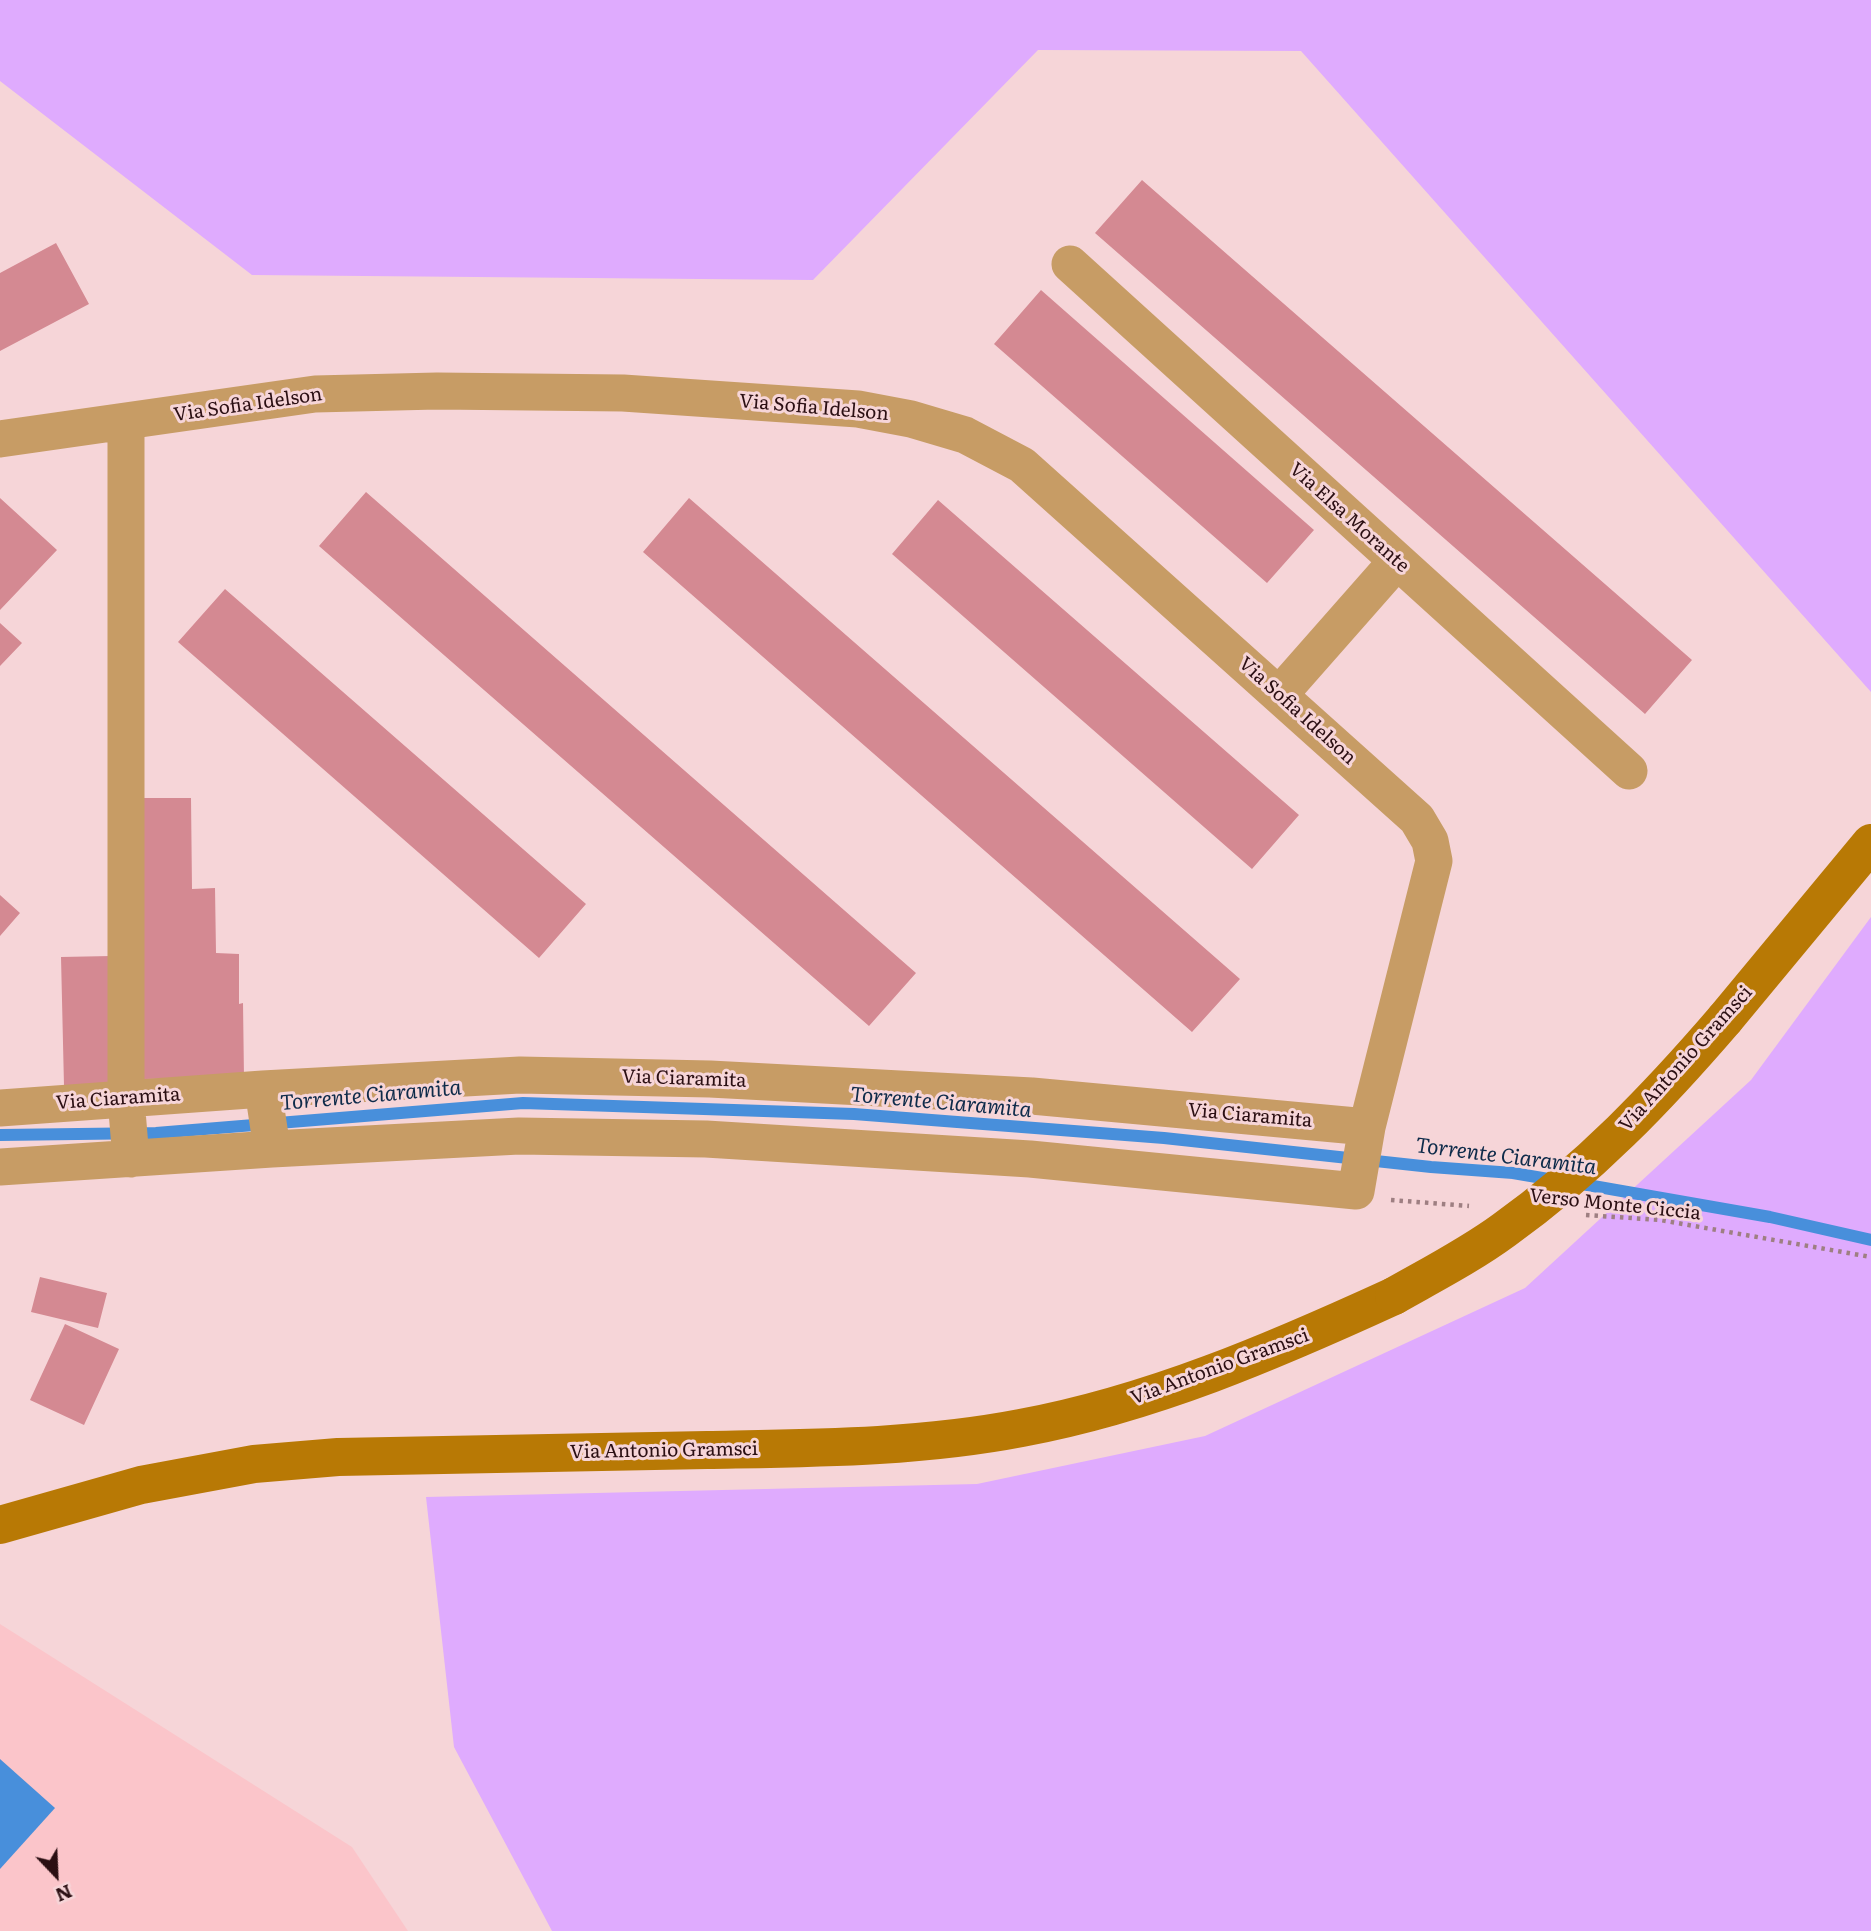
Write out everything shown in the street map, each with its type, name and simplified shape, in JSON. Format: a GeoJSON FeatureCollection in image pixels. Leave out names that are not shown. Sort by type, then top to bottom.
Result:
{"type":"FeatureCollection","features":[{"type":"Feature","properties":{"kind":"main road","name":"Via Antonio Gramsci"},"geometry":{"type":"LineString","coordinates":[[0,1525],[141,1485],[254,1464],[338,1457],[864,1447],[972,1437],[1023,1428],[1192,1381],[1306,1336],[1394,1296],[1502,1232],[1569,1180],[1669,1084],[1871,843]]}},
{"type":"Feature","properties":{"kind":"street","name":"Via Elsa Morante"},"geometry":{"type":"LineString","coordinates":[[1070,264],[1629,771]]}},
{"type":"Feature","properties":{"kind":"street","name":"Via Sofia Idelson"},"geometry":{"type":"LineString","coordinates":[[0,439],[315,394],[437,391],[623,393],[858,409],[911,419],[965,435],[1022,464],[1417,819],[1430,841],[1434,861],[1367,1127],[1356,1191]]}},
{"type":"Feature","properties":{"kind":"street"},"geometry":{"type":"LineString","coordinates":[[126,422],[126,1099],[131,1159]]}},
{"type":"Feature","properties":{"kind":"street"},"geometry":{"type":"LineString","coordinates":[[1279,695],[1397,561]]}},
{"type":"Feature","properties":{"kind":"street","name":"Via Ciaramita"},"geometry":{"type":"LineString","coordinates":[[0,1108],[263,1089],[520,1075],[710,1079],[1032,1096],[1367,1127]]}},
{"type":"Feature","properties":{"kind":"street"},"geometry":{"type":"LineString","coordinates":[[263,1089],[272,1149]]}},
{"type":"Feature","properties":{"kind":"street"},"geometry":{"type":"LineString","coordinates":[[0,1167],[519,1136],[706,1139],[1030,1159],[1356,1191]]}},
{"type":"Feature","properties":{"kind":"path"},"geometry":{"type":"LineString","coordinates":[[1356,1191],[1382,1200],[1479,1207]]}},
{"type":"Feature","properties":{"kind":"path","name":"Verso Monte Ciccia"},"geometry":{"type":"LineString","coordinates":[[1577,1214],[1660,1220],[1871,1257]]}},
{"type":"Feature","properties":{"kind":"shaded area"},"geometry":{"type":"Polygon","coordinates":[[[0,0],[1871,0],[1871,692],[1301,51],[1038,50],[813,280],[252,275],[0,81],[0,0]]]}},
{"type":"Feature","properties":{"kind":"shaded area"},"geometry":{"type":"Polygon","coordinates":[[[1871,917],[1871,1931],[552,1931],[454,1747],[426,1497],[977,1484],[1205,1436],[1525,1288],[1751,1080],[1871,917]]]}},
{"type":"Feature","properties":{"kind":"shaded area"},"geometry":{"type":"Polygon","coordinates":[[[0,1624],[352,1847],[408,1931],[0,1931],[0,1624]]]}},
{"type":"Feature","properties":{"kind":"water"},"geometry":{"type":"Polygon","coordinates":[[[0,1759],[55,1808],[0,1869],[0,1759]]]}},
{"type":"Feature","properties":{"kind":"building"},"geometry":{"type":"Polygon","coordinates":[[[1142,180],[1692,660],[1645,714],[1095,233],[1142,180]]]}},
{"type":"Feature","properties":{"kind":"building"},"geometry":{"type":"Polygon","coordinates":[[[56,243],[89,304],[0,351],[0,273],[56,243]]]}},
{"type":"Feature","properties":{"kind":"building"},"geometry":{"type":"Polygon","coordinates":[[[1041,290],[1314,530],[1267,583],[994,344],[1041,290]]]}},
{"type":"Feature","properties":{"kind":"building"},"geometry":{"type":"Polygon","coordinates":[[[366,492],[916,973],[869,1026],[319,546],[366,492]]]}},
{"type":"Feature","properties":{"kind":"building"},"geometry":{"type":"Polygon","coordinates":[[[0,498],[57,550],[0,610],[0,498]]]}},
{"type":"Feature","properties":{"kind":"building"},"geometry":{"type":"Polygon","coordinates":[[[689,498],[1240,979],[1192,1032],[643,552],[689,498]]]}},
{"type":"Feature","properties":{"kind":"building"},"geometry":{"type":"Polygon","coordinates":[[[938,500],[1299,815],[1252,869],[892,554],[938,500]]]}},
{"type":"Feature","properties":{"kind":"building"},"geometry":{"type":"Polygon","coordinates":[[[225,589],[586,904],[539,958],[178,642],[225,589]]]}},
{"type":"Feature","properties":{"kind":"building"},"geometry":{"type":"Polygon","coordinates":[[[0,623],[22,643],[0,666],[0,623]]]}},
{"type":"Feature","properties":{"kind":"building"},"geometry":{"type":"Polygon","coordinates":[[[140,798],[191,798],[192,889],[215,888],[216,953],[239,954],[244,1078],[143,1079],[140,798]]]}},
{"type":"Feature","properties":{"kind":"building"},"geometry":{"type":"Polygon","coordinates":[[[0,895],[20,913],[0,936],[0,895]]]}},
{"type":"Feature","properties":{"kind":"building"},"geometry":{"type":"Polygon","coordinates":[[[111,956],[114,1085],[64,1086],[61,957],[111,956]]]}},
{"type":"Feature","properties":{"kind":"building"},"geometry":{"type":"Polygon","coordinates":[[[40,1277],[107,1293],[98,1328],[31,1312],[40,1277]]]}},
{"type":"Feature","properties":{"kind":"building"},"geometry":{"type":"Polygon","coordinates":[[[65,1324],[119,1349],[84,1425],[30,1400],[65,1324]]]}},
{"type":"Feature","properties":{"kind":"waterway","name":"Torrente Ciaramita"},"geometry":{"type":"LineString","coordinates":[[0,1135],[156,1133],[523,1103],[854,1114],[1164,1138],[1431,1167],[1513,1173],[1554,1180]]}},
{"type":"Feature","properties":{"kind":"waterway","name":"Torrente Ciaramita"},"geometry":{"type":"LineString","coordinates":[[1576,1183],[1770,1217],[1871,1240]]}}]}
